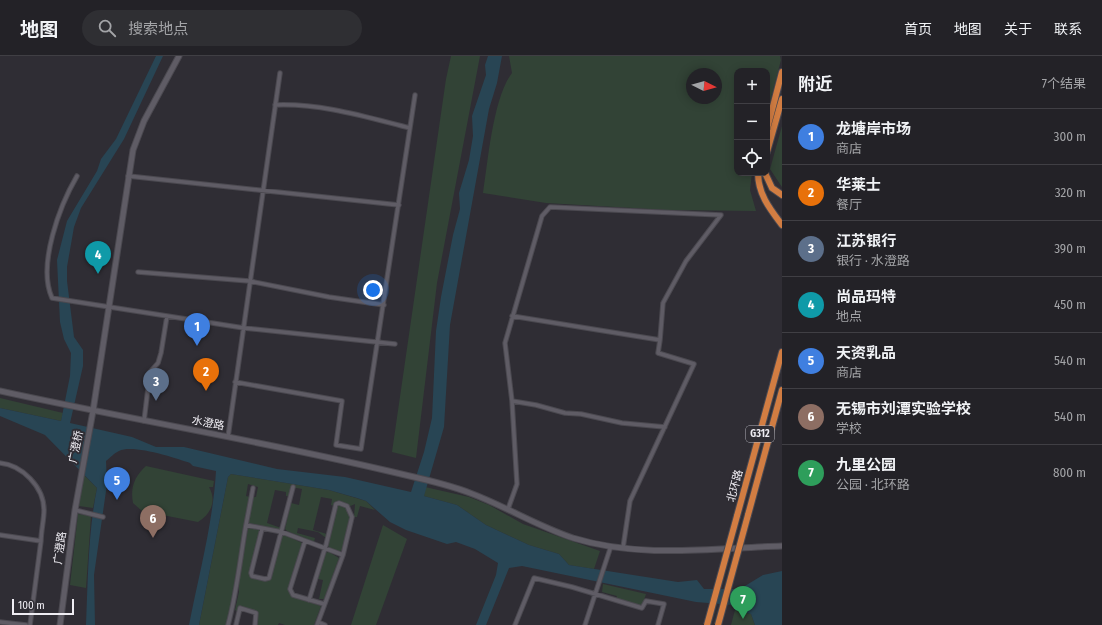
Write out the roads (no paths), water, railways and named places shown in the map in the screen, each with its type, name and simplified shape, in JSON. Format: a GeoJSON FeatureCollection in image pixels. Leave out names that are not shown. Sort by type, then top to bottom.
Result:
{"type":"FeatureCollection","features":[{"type":"Feature","properties":{"kind":"highway"},"geometry":{"type":"LineString","coordinates":[[770,118],[782,72]]}},
{"type":"Feature","properties":{"kind":"highway"},"geometry":{"type":"LineString","coordinates":[[770,141],[782,99]]}},
{"type":"Feature","properties":{"kind":"highway"},"geometry":{"type":"LineString","coordinates":[[758,176],[760,190],[765,201],[782,225]]}},
{"type":"Feature","properties":{"kind":"highway"},"geometry":{"type":"LineString","coordinates":[[766,176],[772,188],[782,195]]}},
{"type":"Feature","properties":{"kind":"highway","name":"北环路"},"geometry":{"type":"LineString","coordinates":[[707,625],[782,352]]}},
{"type":"Feature","properties":{"kind":"highway","name":"北环路"},"geometry":{"type":"LineString","coordinates":[[718,625],[782,390]]}},
{"type":"Feature","properties":{"kind":"street","name":"广澄桥"},"geometry":{"type":"LineString","coordinates":[[81,473],[91,425],[110,307],[133,150],[144,121],[179,56]]}},
{"type":"Feature","properties":{"kind":"street"},"geometry":{"type":"LineString","coordinates":[[228,437],[244,328],[249,281],[280,73]]}},
{"type":"Feature","properties":{"kind":"street"},"geometry":{"type":"LineString","coordinates":[[235,382],[342,401],[336,445],[361,449],[415,95]]}},
{"type":"Feature","properties":{"kind":"street"},"geometry":{"type":"LineString","coordinates":[[275,105],[298,104],[329,108],[410,128]]}},
{"type":"Feature","properties":{"kind":"street"},"geometry":{"type":"LineString","coordinates":[[77,176],[70,188],[54,229],[48,261],[47,287],[52,298],[244,328],[395,344]]}},
{"type":"Feature","properties":{"kind":"street"},"geometry":{"type":"LineString","coordinates":[[128,176],[399,205]]}},
{"type":"Feature","properties":{"kind":"street"},"geometry":{"type":"LineString","coordinates":[[508,509],[517,484],[512,401],[505,343],[542,216],[550,207],[721,215],[686,261],[662,303],[658,353],[694,364],[630,501],[622,548]]}},
{"type":"Feature","properties":{"kind":"street"},"geometry":{"type":"LineString","coordinates":[[138,272],[249,281],[329,298],[384,305]]}},
{"type":"Feature","properties":{"kind":"street"},"geometry":{"type":"LineString","coordinates":[[144,421],[150,372],[158,363],[167,316]]}},
{"type":"Feature","properties":{"kind":"street"},"geometry":{"type":"LineString","coordinates":[[512,316],[660,340]]}},
{"type":"Feature","properties":{"kind":"street","name":"水澄路"},"geometry":{"type":"LineString","coordinates":[[0,391],[77,408],[228,437],[432,482],[468,492],[508,509],[532,522],[574,538],[611,546],[622,548],[693,551],[782,546]]}},
{"type":"Feature","properties":{"kind":"street"},"geometry":{"type":"LineString","coordinates":[[512,401],[565,414],[581,414],[622,423],[665,427]]}},
{"type":"Feature","properties":{"kind":"street"},"geometry":{"type":"LineString","coordinates":[[0,463],[21,471],[36,486],[44,508],[30,625]]}},
{"type":"Feature","properties":{"kind":"street","name":"广澄路"},"geometry":{"type":"LineString","coordinates":[[60,625],[81,473]]}},
{"type":"Feature","properties":{"kind":"street"},"geometry":{"type":"LineString","coordinates":[[262,528],[251,573],[252,576],[265,579],[269,578],[293,487]]}},
{"type":"Feature","properties":{"kind":"street"},"geometry":{"type":"LineString","coordinates":[[228,625],[237,592],[236,583],[253,488]]}},
{"type":"Feature","properties":{"kind":"street"},"geometry":{"type":"LineString","coordinates":[[309,600],[325,548],[336,504],[342,503],[347,506],[352,517],[343,555],[317,624],[325,625]]}},
{"type":"Feature","properties":{"kind":"street"},"geometry":{"type":"LineString","coordinates":[[75,510],[84,511],[103,517]]}},
{"type":"Feature","properties":{"kind":"street"},"geometry":{"type":"LineString","coordinates":[[246,525],[282,532],[343,555]]}},
{"type":"Feature","properties":{"kind":"street"},"geometry":{"type":"LineString","coordinates":[[0,535],[41,541]]}},
{"type":"Feature","properties":{"kind":"street"},"geometry":{"type":"LineString","coordinates":[[305,540],[290,589],[293,595],[324,604]]}},
{"type":"Feature","properties":{"kind":"street"},"geometry":{"type":"LineString","coordinates":[[584,625],[611,546]]}},
{"type":"Feature","properties":{"kind":"street"},"geometry":{"type":"LineString","coordinates":[[515,625],[534,578],[572,587],[594,595],[642,608],[646,601],[664,604],[658,625]]}},
{"type":"Feature","properties":{"kind":"street"},"geometry":{"type":"LineString","coordinates":[[236,625],[240,608],[256,613],[255,625]]}},
{"type":"Feature","properties":{"kind":"street"},"geometry":{"type":"LineString","coordinates":[[232,613],[238,615]]}},
{"type":"Feature","properties":{"kind":"street"},"geometry":{"type":"LineString","coordinates":[[0,622],[26,625]]}},
{"type":"Feature","properties":{"kind":"water"},"geometry":{"type":"Polygon","coordinates":[[[156,56],[163,56],[124,139],[81,208],[74,227],[67,267],[67,281],[74,337],[83,350],[83,366],[70,423],[132,437],[156,447],[184,447],[277,469],[345,477],[411,492],[424,452],[432,418],[436,331],[453,235],[460,209],[459,193],[469,160],[473,136],[472,116],[486,75],[485,65],[488,56],[502,56],[497,83],[489,109],[450,325],[444,427],[424,496],[457,505],[486,525],[529,545],[559,554],[569,565],[678,582],[697,580],[704,589],[740,589],[763,575],[782,571],[782,625],[755,625],[751,614],[735,610],[733,605],[696,602],[522,566],[509,568],[486,625],[476,625],[496,575],[498,563],[475,549],[456,542],[447,544],[406,530],[390,522],[366,501],[357,498],[329,490],[231,474],[228,477],[199,625],[189,625],[209,529],[216,471],[193,466],[190,463],[165,455],[144,450],[125,449],[114,454],[106,461],[107,484],[94,575],[95,625],[86,625],[90,539],[97,488],[45,435],[0,416],[0,408],[61,421],[70,376],[71,353],[64,339],[60,322],[57,260],[67,221],[97,171],[101,159],[116,139],[156,56]]]}},
{"type":"Feature","properties":{"kind":"place","name":"尚品玛特"},"geometry":{"type":"Point","coordinates":[98,274]}},
{"type":"Feature","properties":{"kind":"place","name":"龙塘岸市场"},"geometry":{"type":"Point","coordinates":[197,346]}},
{"type":"Feature","properties":{"kind":"place","name":"华莱士"},"geometry":{"type":"Point","coordinates":[206,391]}},
{"type":"Feature","properties":{"kind":"place","name":"江苏银行"},"geometry":{"type":"Point","coordinates":[156,401]}},
{"type":"Feature","properties":{"kind":"place","name":"天资乳品"},"geometry":{"type":"Point","coordinates":[117,500]}},
{"type":"Feature","properties":{"kind":"place","name":"无锡市刘潭实验学校"},"geometry":{"type":"Point","coordinates":[153,538]}},
{"type":"Feature","properties":{"kind":"place","name":"九里公园"},"geometry":{"type":"Point","coordinates":[743,619]}}]}
